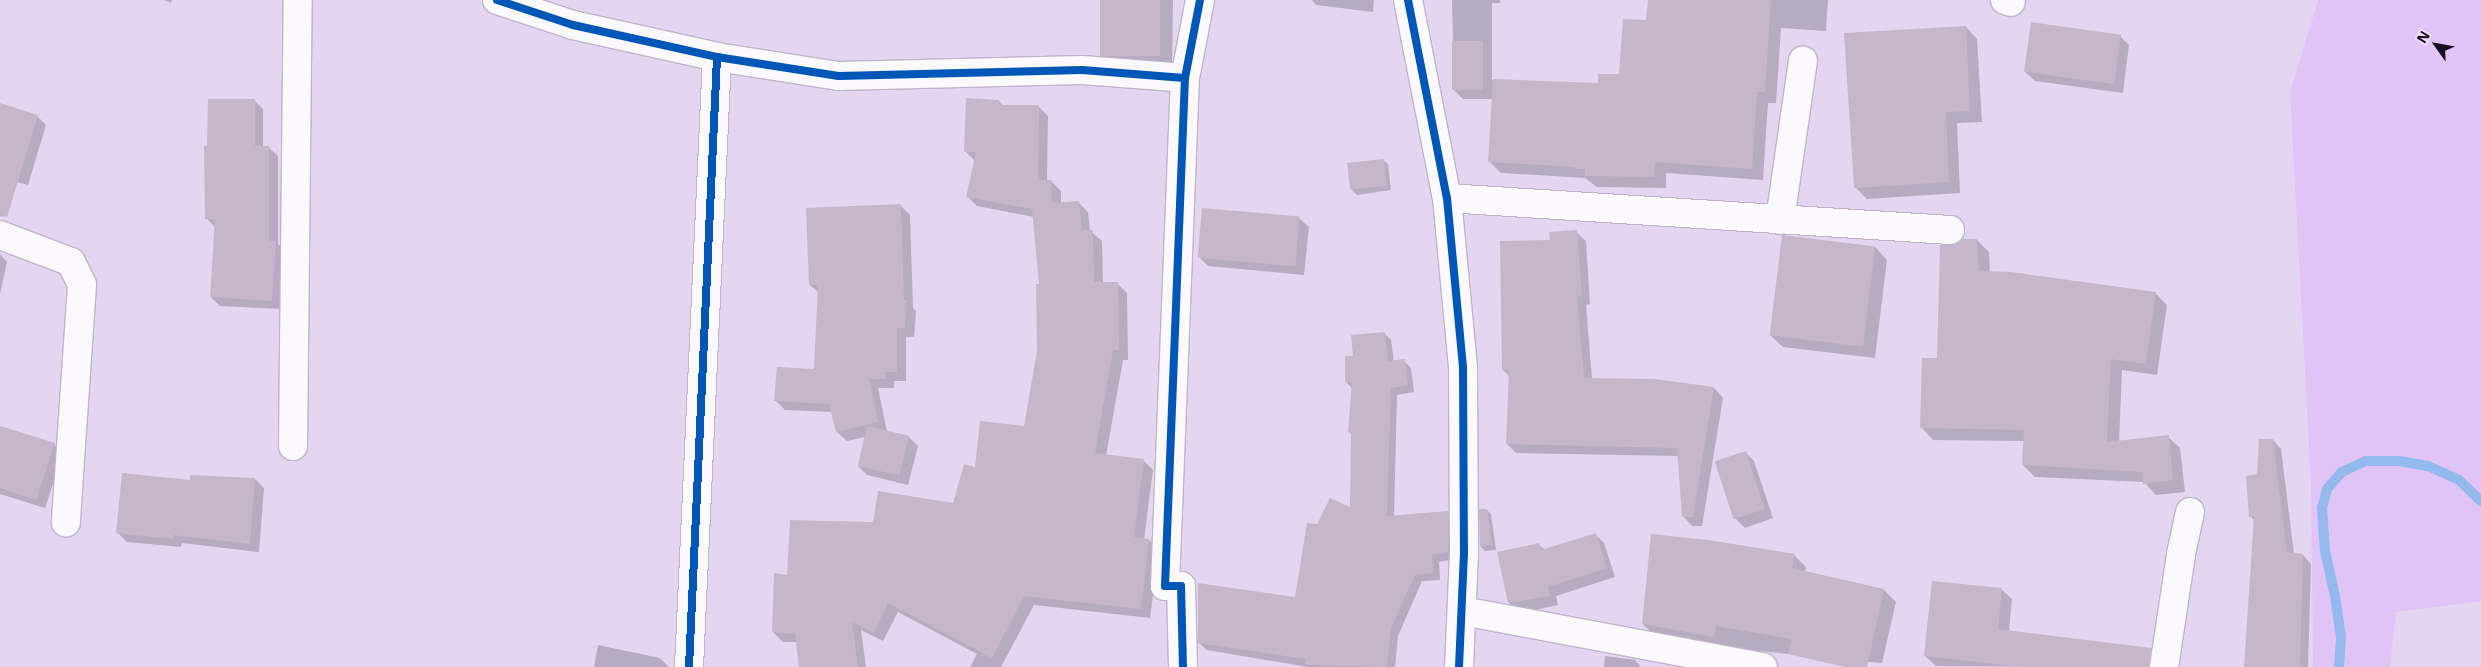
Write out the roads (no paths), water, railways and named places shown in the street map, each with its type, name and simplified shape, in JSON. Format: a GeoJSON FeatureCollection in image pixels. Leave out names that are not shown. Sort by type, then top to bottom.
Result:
{"type":"FeatureCollection","features":[{"type":"Feature","properties":{"kind":"street"},"geometry":{"type":"LineString","coordinates":[[293,446],[298,0]]}},
{"type":"Feature","properties":{"kind":"street"},"geometry":{"type":"LineString","coordinates":[[497,0],[573,25],[717,57],[839,76],[1082,70],[1185,78]]}},
{"type":"Feature","properties":{"kind":"street"},"geometry":{"type":"LineString","coordinates":[[1183,667],[1181,586],[1165,586],[1185,78],[1200,0]]}},
{"type":"Feature","properties":{"kind":"street"},"geometry":{"type":"LineString","coordinates":[[1408,0],[1447,198],[1463,368],[1463,611],[1459,667]]}},
{"type":"Feature","properties":{"kind":"street"},"geometry":{"type":"LineString","coordinates":[[689,667],[717,57]]}},
{"type":"Feature","properties":{"kind":"street"},"geometry":{"type":"LineString","coordinates":[[1780,220],[1803,62]]}},
{"type":"Feature","properties":{"kind":"street"},"geometry":{"type":"LineString","coordinates":[[1447,198],[1950,230]]}},
{"type":"Feature","properties":{"kind":"street"},"geometry":{"type":"LineString","coordinates":[[0,235],[71,262],[82,285],[66,522]]}},
{"type":"Feature","properties":{"kind":"street"},"geometry":{"type":"LineString","coordinates":[[2164,667],[2180,554],[2190,512]]}},
{"type":"Feature","properties":{"kind":"street"},"geometry":{"type":"LineString","coordinates":[[1463,611],[1763,667]]}},
{"type":"Feature","properties":{"kind":"waterway"},"geometry":{"type":"LineString","coordinates":[[2339,667],[2341,637],[2335,596],[2325,551],[2322,508],[2327,489],[2342,472],[2366,461],[2399,461],[2428,466],[2459,480],[2481,501]]}}]}
